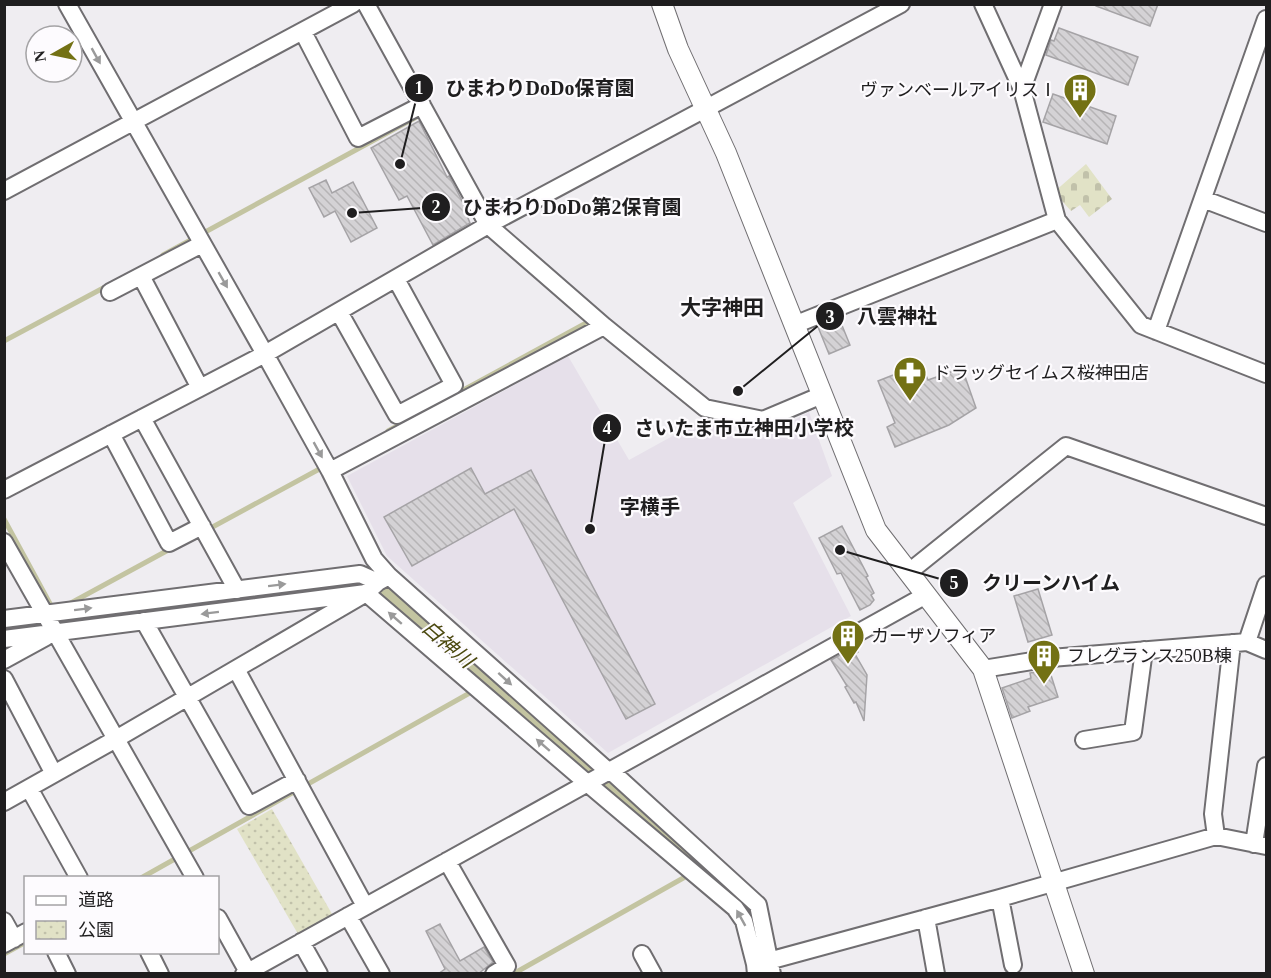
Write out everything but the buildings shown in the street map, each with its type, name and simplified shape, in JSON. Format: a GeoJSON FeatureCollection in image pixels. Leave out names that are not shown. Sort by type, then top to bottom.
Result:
{"type":"FeatureCollection","features":[{"type":"Feature","properties":{"kind":"street"},"geometry":{"type":"LineString","coordinates":[[67,4],[330,471],[374,559],[378,584],[587,783],[735,908],[744,921],[760,967]]}},
{"type":"Feature","properties":{"kind":"street"},"geometry":{"type":"LineString","coordinates":[[4,191],[353,4]]}},
{"type":"Feature","properties":{"kind":"street"},"geometry":{"type":"LineString","coordinates":[[366,4],[488,225],[604,326],[705,408],[763,420],[822,395]]}},
{"type":"Feature","properties":{"kind":"street"},"geometry":{"type":"LineString","coordinates":[[662,4],[678,49],[726,153],[876,530],[983,669],[1084,974]]}},
{"type":"Feature","properties":{"kind":"street"},"geometry":{"type":"LineString","coordinates":[[4,490],[265,354],[488,225],[901,4]]}},
{"type":"Feature","properties":{"kind":"street"},"geometry":{"type":"LineString","coordinates":[[983,4],[1022,89],[1057,220],[1141,325],[1266,374]]}},
{"type":"Feature","properties":{"kind":"street"},"geometry":{"type":"LineString","coordinates":[[1022,89],[1053,4]]}},
{"type":"Feature","properties":{"kind":"street"},"geometry":{"type":"LineString","coordinates":[[1156,331],[1266,19]]}},
{"type":"Feature","properties":{"kind":"street"},"geometry":{"type":"LineString","coordinates":[[303,32],[358,138],[422,105]]}},
{"type":"Feature","properties":{"kind":"street"},"geometry":{"type":"LineString","coordinates":[[1203,199],[1266,223]]}},
{"type":"Feature","properties":{"kind":"street"},"geometry":{"type":"LineString","coordinates":[[794,324],[1057,220]]}},
{"type":"Feature","properties":{"kind":"street"},"geometry":{"type":"LineString","coordinates":[[111,292],[202,244]]}},
{"type":"Feature","properties":{"kind":"street"},"geometry":{"type":"LineString","coordinates":[[141,276],[200,388]]}},
{"type":"Feature","properties":{"kind":"street"},"geometry":{"type":"LineString","coordinates":[[339,312],[397,415],[454,385],[396,279]]}},
{"type":"Feature","properties":{"kind":"street"},"geometry":{"type":"LineString","coordinates":[[330,471],[604,326]]}},
{"type":"Feature","properties":{"kind":"street"},"geometry":{"type":"LineString","coordinates":[[142,418],[237,590]]}},
{"type":"Feature","properties":{"kind":"street"},"geometry":{"type":"LineString","coordinates":[[111,434],[169,543],[202,526]]}},
{"type":"Feature","properties":{"kind":"street"},"geometry":{"type":"LineString","coordinates":[[909,572],[1066,446],[1266,516]]}},
{"type":"Feature","properties":{"kind":"street"},"geometry":{"type":"LineString","coordinates":[[4,542],[194,876]]}},
{"type":"Feature","properties":{"kind":"street"},"geometry":{"type":"LineString","coordinates":[[4,619],[360,574],[378,584],[612,772],[758,905],[760,967]]}},
{"type":"Feature","properties":{"kind":"street"},"geometry":{"type":"LineString","coordinates":[[4,639],[144,621],[378,584]]}},
{"type":"Feature","properties":{"kind":"street"},"geometry":{"type":"LineString","coordinates":[[4,802],[116,739],[378,584]]}},
{"type":"Feature","properties":{"kind":"street"},"geometry":{"type":"LineString","coordinates":[[1216,836],[1213,814],[1239,642],[1266,585]]}},
{"type":"Feature","properties":{"kind":"street"},"geometry":{"type":"LineString","coordinates":[[219,920],[247,973],[926,595]]}},
{"type":"Feature","properties":{"kind":"street"},"geometry":{"type":"LineString","coordinates":[[144,621],[249,806],[297,780]]}},
{"type":"Feature","properties":{"kind":"street"},"geometry":{"type":"LineString","coordinates":[[4,660],[55,632]]}},
{"type":"Feature","properties":{"kind":"street"},"geometry":{"type":"LineString","coordinates":[[983,669],[1051,658],[1239,642],[1266,650]]}},
{"type":"Feature","properties":{"kind":"street"},"geometry":{"type":"LineString","coordinates":[[1084,740],[1133,732],[1144,650]]}},
{"type":"Feature","properties":{"kind":"street"},"geometry":{"type":"LineString","coordinates":[[236,669],[365,906]]}},
{"type":"Feature","properties":{"kind":"street"},"geometry":{"type":"LineString","coordinates":[[4,679],[54,774]]}},
{"type":"Feature","properties":{"kind":"street"},"geometry":{"type":"LineString","coordinates":[[760,967],[1216,836],[1260,845],[1266,766]]}},
{"type":"Feature","properties":{"kind":"street"},"geometry":{"type":"LineString","coordinates":[[28,788],[78,876]]}},
{"type":"Feature","properties":{"kind":"street"},"geometry":{"type":"LineString","coordinates":[[447,861],[507,966],[494,974]]}},
{"type":"Feature","properties":{"kind":"street"},"geometry":{"type":"LineString","coordinates":[[1000,898],[1013,965]]}},
{"type":"Feature","properties":{"kind":"street"},"geometry":{"type":"LineString","coordinates":[[348,916],[381,974]]}},
{"type":"Feature","properties":{"kind":"street"},"geometry":{"type":"LineString","coordinates":[[926,918],[936,974]]}},
{"type":"Feature","properties":{"kind":"street"},"geometry":{"type":"LineString","coordinates":[[4,921],[15,938]]}},
{"type":"Feature","properties":{"kind":"street"},"geometry":{"type":"LineString","coordinates":[[301,942],[319,974]]}},
{"type":"Feature","properties":{"kind":"street"},"geometry":{"type":"LineString","coordinates":[[57,954],[68,974]]}},
{"type":"Feature","properties":{"kind":"street"},"geometry":{"type":"LineString","coordinates":[[150,954],[160,974]]}},
{"type":"Feature","properties":{"kind":"street"},"geometry":{"type":"LineString","coordinates":[[642,954],[652,974]]}},
{"type":"Feature","properties":{"kind":"shaded area"},"geometry":{"type":"Polygon","coordinates":[[[568,356],[629,460],[698,422],[760,439],[809,412],[832,476],[793,503],[851,616],[608,753],[387,556],[347,476],[568,356]]]}},
{"type":"Feature","properties":{"kind":"green space"},"geometry":{"type":"Polygon","coordinates":[[[1086,164],[1112,199],[1089,217],[1080,205],[1071,211],[1054,192],[1086,164]]]}},
{"type":"Feature","properties":{"kind":"green space"},"geometry":{"type":"Polygon","coordinates":[[[272,809],[332,914],[298,934],[237,829],[272,809]]]}},
{"type":"Feature","properties":{"kind":"waterway"},"geometry":{"type":"LineString","coordinates":[[163,255],[422,114]]}},
{"type":"Feature","properties":{"kind":"waterway"},"geometry":{"type":"LineString","coordinates":[[4,341],[107,286]]}},
{"type":"Feature","properties":{"kind":"waterway"},"geometry":{"type":"LineString","coordinates":[[388,431],[588,322]]}},
{"type":"Feature","properties":{"kind":"waterway"},"geometry":{"type":"LineString","coordinates":[[207,530],[325,466]]}},
{"type":"Feature","properties":{"kind":"waterway"},"geometry":{"type":"LineString","coordinates":[[4,519],[60,622]]}},
{"type":"Feature","properties":{"kind":"waterway"},"geometry":{"type":"LineString","coordinates":[[69,604],[172,548]]}},
{"type":"Feature","properties":{"kind":"waterway","name":"白神川"},"geometry":{"type":"LineString","coordinates":[[4,628],[372,584],[394,596],[579,758],[646,821],[746,906],[756,931],[760,952]]}},
{"type":"Feature","properties":{"kind":"waterway"},"geometry":{"type":"LineString","coordinates":[[145,876],[491,681]]}},
{"type":"Feature","properties":{"kind":"waterway"},"geometry":{"type":"LineString","coordinates":[[513,974],[701,868]]}},
{"type":"Feature","properties":{"kind":"waterway"},"geometry":{"type":"LineString","coordinates":[[4,954],[24,943]]}},
{"type":"Feature","properties":{"kind":"place","name":"ヴァンベールアイリスⅠ"},"geometry":{"type":"Point","coordinates":[1080,119]}},
{"type":"Feature","properties":{"kind":"place","name":"ひまわりDoDo保育園"},"geometry":{"type":"Point","coordinates":[400,164]}},
{"type":"Feature","properties":{"kind":"place","name":"ひまわりDoDo第2保育園"},"geometry":{"type":"Point","coordinates":[352,213]}},
{"type":"Feature","properties":{"kind":"place","name":"八雲神社"},"geometry":{"type":"Point","coordinates":[738,391]}},
{"type":"Feature","properties":{"kind":"place","name":"ドラッグセイムス桜神田店"},"geometry":{"type":"Point","coordinates":[910,402]}},
{"type":"Feature","properties":{"kind":"place","name":"さいたま市立神田小学校"},"geometry":{"type":"Point","coordinates":[590,529]}},
{"type":"Feature","properties":{"kind":"place","name":"クリーンハイム"},"geometry":{"type":"Point","coordinates":[840,550]}},
{"type":"Feature","properties":{"kind":"place","name":"カーザソフィア"},"geometry":{"type":"Point","coordinates":[848,665]}},
{"type":"Feature","properties":{"kind":"place","name":"フレグランス250B棟"},"geometry":{"type":"Point","coordinates":[1044,685]}},
{"type":"Feature","properties":{"kind":"district","name":"大字神田"},"geometry":{"type":"Point","coordinates":[722,308]}},
{"type":"Feature","properties":{"kind":"district","name":"字横手"},"geometry":{"type":"Point","coordinates":[650,507]}}]}
